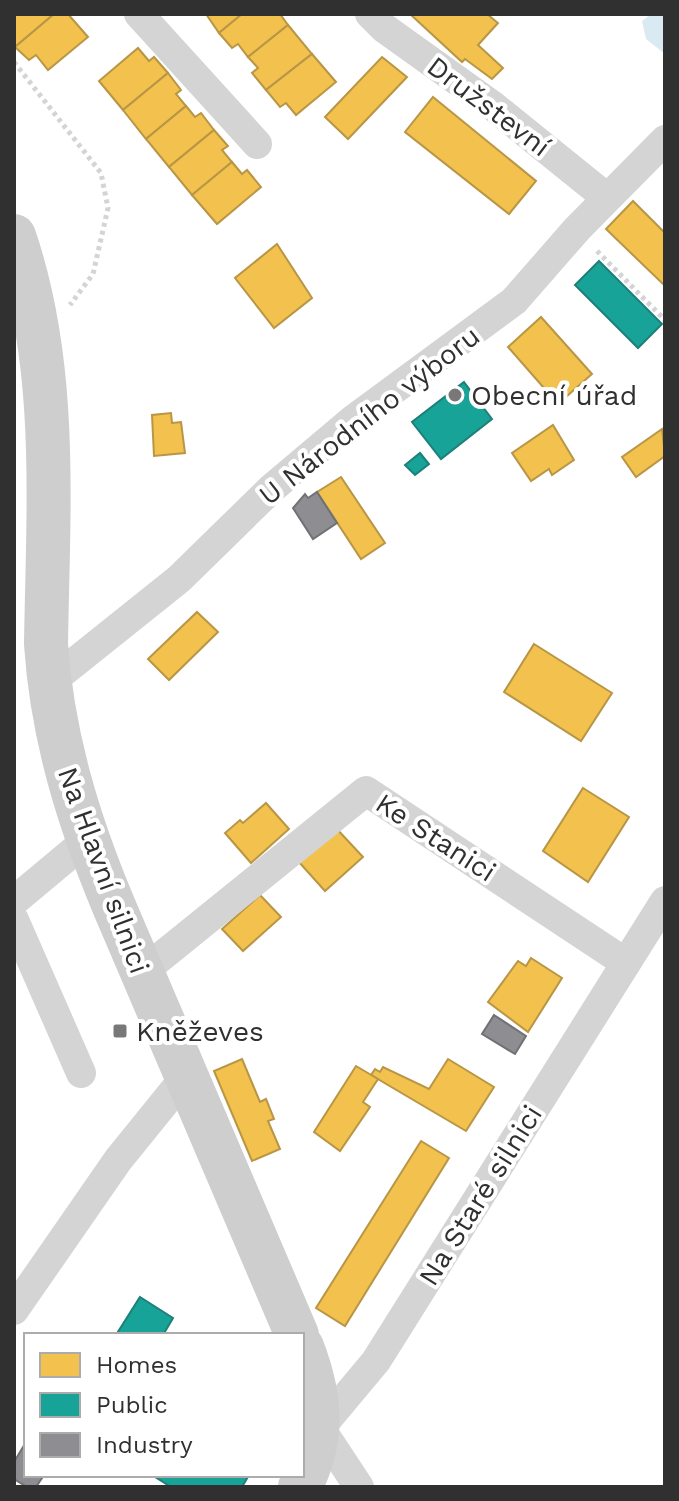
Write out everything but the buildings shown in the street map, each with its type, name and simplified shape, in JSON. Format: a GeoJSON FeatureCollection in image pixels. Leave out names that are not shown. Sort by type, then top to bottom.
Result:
{"type":"FeatureCollection","features":[{"type":"Feature","properties":{"kind":"street"},"geometry":{"type":"LineString","coordinates":[[139,14],[257,144]]}},
{"type":"Feature","properties":{"kind":"street","name":"Družstevní"},"geometry":{"type":"LineString","coordinates":[[370,14],[384,28],[493,106],[607,198]]}},
{"type":"Feature","properties":{"kind":"street","name":"U Národního výboru"},"geometry":{"type":"LineString","coordinates":[[49,683],[179,579],[271,489],[354,419],[514,301],[577,229],[665,140]]}},
{"type":"Feature","properties":{"kind":"street","name":"Na Hlavní silnici"},"geometry":{"type":"LineString","coordinates":[[14,236],[39,325],[46,397],[49,683],[62,758],[87,840],[141,973],[296,1333]]}},
{"type":"Feature","properties":{"kind":"street","name":"Ke Stanici"},"geometry":{"type":"LineString","coordinates":[[141,973],[366,791],[626,963]]}},
{"type":"Feature","properties":{"kind":"street"},"geometry":{"type":"LineString","coordinates":[[14,901],[87,840]]}},
{"type":"Feature","properties":{"kind":"street","name":"Na Staré silnici"},"geometry":{"type":"LineString","coordinates":[[300,1487],[313,1459],[320,1428],[376,1361],[665,901]]}},
{"type":"Feature","properties":{"kind":"street"},"geometry":{"type":"LineString","coordinates":[[14,920],[81,1073]]}},
{"type":"Feature","properties":{"kind":"street"},"geometry":{"type":"LineString","coordinates":[[14,1310],[118,1160],[186,1076]]}},
{"type":"Feature","properties":{"kind":"street"},"geometry":{"type":"LineString","coordinates":[[304,1353],[317,1395],[320,1428],[359,1487]]}},
{"type":"Feature","properties":{"kind":"path"},"geometry":{"type":"LineString","coordinates":[[14,62],[101,173],[108,208],[93,274],[71,305],[39,325]]}},
{"type":"Feature","properties":{"kind":"path"},"geometry":{"type":"LineString","coordinates":[[577,229],[665,320],[665,326]]}},
{"type":"Feature","properties":{"kind":"shaded area"},"geometry":{"type":"Polygon","coordinates":[[[651,14],[665,14],[665,54],[646,39],[642,21],[651,14]]]}},
{"type":"Feature","properties":{"kind":"place","name":"Obecní úřad"},"geometry":{"type":"Point","coordinates":[455,395]}},
{"type":"Feature","properties":{"kind":"place","name":"Kněževes"},"geometry":{"type":"Point","coordinates":[120,1031]}}]}
